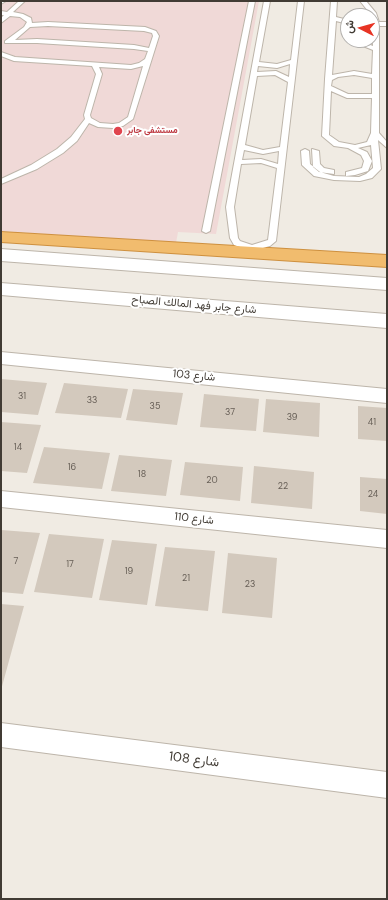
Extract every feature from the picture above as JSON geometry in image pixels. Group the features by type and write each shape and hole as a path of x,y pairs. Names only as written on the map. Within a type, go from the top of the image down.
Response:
{"highway":[{"path":"1,237 387,261"}],"street":[{"path":"1,254 387,284"},
{"name":"شارع جابر فهد المالك الصباح","path":"1,290 387,321"},
{"name":"شارع 103","path":"1,358 387,396"},
{"name":"شارع 110","path":"1,499 387,539"},
{"name":"شارع 108","path":"1,735 387,785"}],"lane":[{"path":"1,21 22,1"},
{"path":"206,231 252,1"},
{"path":"267,1 242,147 230,207 234,238 237,243 252,248 260,247 272,240 301,1"},
{"path":"334,1 333,18 340,34"},
{"path":"1,13 25,16 28,19 29,25"},
{"path":"333,18 340,20"},
{"path":"4,44 29,25 48,24 148,29 156,34 132,118 121,125 105,126 92,122 88,119"},
{"path":"4,44 30,41 134,47 152,50"},
{"path":"315,151 314,162 322,170 348,174 355,173 365,169 368,161 367,157 359,150 337,144 326,136 328,79 340,45"},
{"path":"306,151 306,165 317,174 334,178 360,179 373,174 377,169 374,136 376,49 373,48"},
{"path":"1,54 14,59 131,67 141,65 148,60"},
{"path":"256,64 277,66 294,61"},
{"path":"1,182 34,167 60,151 74,139 88,119 87,115 99,74 95,65"},
{"path":"255,74 276,73 292,81"},
{"path":"328,79 348,73 365,74 376,77"},
{"path":"328,87 347,96 359,98 376,96"},
{"path":"346,147 364,146 370,143 374,136"},
{"path":"374,136 387,146"},
{"path":"242,147 263,152 284,148"},
{"path":"239,162 261,162 282,167"}],"shaded area":[{"name":"مستشفى جابر","path":"1,1 259,1 216,234 178,232 176,243 1,231"}],"building":[{"path":"1,379 47,383 38,415 1,412"},
{"path":"64,383 128,389 121,418 55,413"},
{"path":"133,389 183,393 177,425 126,420"},
{"path":"204,394 259,399 256,431 200,427"},
{"path":"266,399 320,403 319,437 263,432"},
{"path":"358,406 387,408 387,441 358,439"},
{"path":"1,422 41,425 27,473 1,471"},
{"path":"44,447 110,453 102,489 33,483"},
{"path":"119,455 172,460 166,496 111,491"},
{"path":"185,462 243,467 240,501 180,495"},
{"path":"254,466 314,472 312,509 251,503"},
{"path":"360,477 387,479 387,514 360,511"},
{"path":"1,530 40,533 23,594 1,592"},
{"path":"49,534 104,539 92,598 34,592"},
{"path":"112,540 157,544 147,605 99,600"},
{"path":"165,547 215,551 208,611 155,606"},
{"path":"228,553 277,558 272,618 222,613"},
{"path":"1,604 24,606 1,690"}],"place":[{"name":"مستشفى جابر","path":"118,131"}]}
